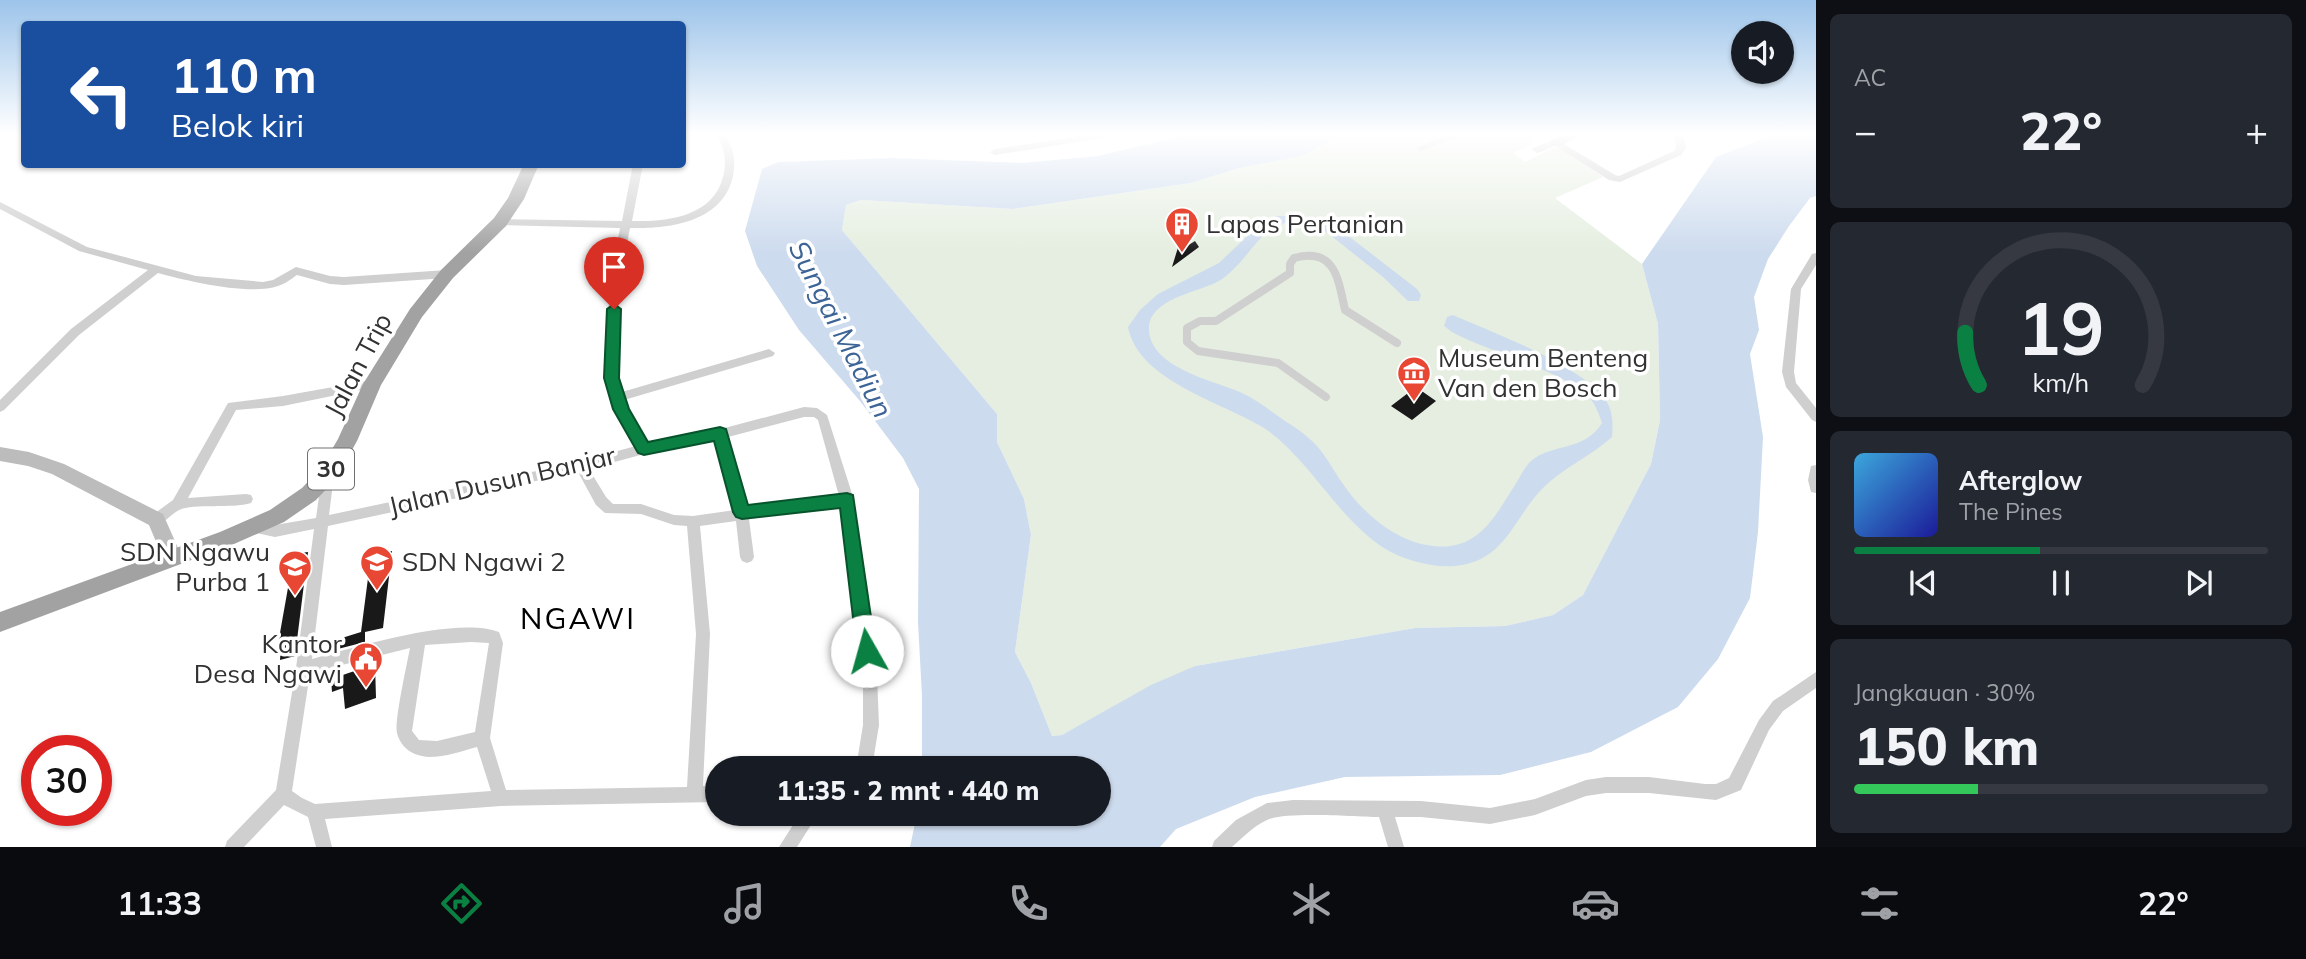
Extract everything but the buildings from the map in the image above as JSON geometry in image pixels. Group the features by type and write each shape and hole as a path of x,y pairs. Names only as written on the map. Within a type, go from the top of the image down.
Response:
{"highway":[{"name":"Jalan Trip","path":"0,622 252,527 309,494 328,474 347,441 372,384 416,313 447,274 500,222 516,199 527,175"}],"main road":[{"path":"0,453 58,469 156,520 172,556"}],"street":[{"path":"636,175 618,264 611,378 617,398 644,449"},
{"path":"500,222 664,224 712,205 720,196 727,175"},
{"path":"1606,175 1620,179 1630,175"},
{"path":"0,205 83,249 155,271 196,280 263,286 276,283 296,271 344,281 447,274"},
{"path":"1326,397 1278,363 1198,351 1187,342 1187,328 1200,321 1216,321 1290,273 1290,264 1294,258 1312,255 1328,261 1334,268 1339,278 1345,310 1397,343"},
{"path":"1816,256 1796,289 1788,372 1790,384 1816,417"},
{"path":"0,407 75,332 155,271"},
{"path":"617,398 769,353"},
{"path":"156,520 178,504 232,406 283,401 372,384"},
{"name":"Jalan Dusun Banjar","path":"252,527 275,531 581,466 804,412 817,413 822,418 847,500 870,676 871,725 866,756"},
{"path":"720,434 742,512 747,557"},
{"path":"581,466 601,501 610,509 641,509 674,520 693,521 742,512 847,500"},
{"path":"1816,470 1816,488"},
{"path":"233,847 283,794 324,521 328,474"},
{"path":"178,504 246,499"},
{"path":"693,521 702,634 695,792"},
{"path":"303,668 369,650 418,641 488,636 496,640 482,738 501,799"},
{"path":"418,641 404,731 406,739 414,747 436,749 482,738"},
{"path":"1220,847 1242,826 1267,811 1293,808 1450,810 1490,816 1535,807 1586,788 1606,785 1648,785 1706,792 1728,788 1739,778 1764,726 1778,706 1816,679"},
{"path":"283,794 296,804 315,812 501,799 705,793"},
{"path":"1385,809 1396,847"},
{"path":"315,812 324,847"},
{"path":"787,847 802,826"}],"shaded area":[{"path":"1218,175 1599,175 1603,177 1555,198 1642,264 1658,324 1660,420 1651,464 1583,595 1553,615 1505,626 1415,628 1195,666 1062,735 1052,736 1031,683 1015,652 1031,535 1024,499 997,442 997,414 842,230 846,205 861,200 1013,209 1191,183"}],"water":[{"name":"Sungai Madiun","path":"760,175 1218,175 1191,183 1013,209 861,200 846,205 842,230 997,414 997,442 1024,499 1031,535 1015,652 1031,683 1052,736 1062,735 1151,685 1195,666 1415,628 1505,626 1553,615 1583,595 1651,464 1660,420 1658,324 1642,264 1704,175 1816,175 1816,196 1810,198 1768,259 1754,297 1759,330 1750,354 1763,437 1758,532 1750,598 1718,659 1678,707 1591,752 1500,775 1345,777 1255,797 1176,829 1160,847 910,847 914,826 1111,826 1111,756 922,756 918,622 919,489 903,458 860,401 799,330 757,266 745,231"},
{"path":"1277,216 1299,216 1333,224 1417,289 1421,295 1419,301 1408,301 1383,277 1325,231 1303,223 1291,222 1271,229 1235,268 1217,282 1174,299 1156,311 1150,320 1149,331 1153,344 1161,355 1173,364 1247,395 1304,434 1321,451 1359,504 1391,531 1415,542 1445,547 1472,538 1493,519 1530,462 1548,452 1586,439 1602,423 1590,398 1579,389 1546,371 1452,332 1444,326 1447,317 1453,315 1515,342 1563,365 1583,379 1599,392 1609,406 1612,437 1543,488 1507,536 1486,556 1455,566 1437,566 1409,559 1384,548 1352,521 1295,455 1264,428 1164,376 1135,346 1128,327 1140,310 1158,294 1219,263 1260,224"}],"place":[{"name":"Lapas Pertanian","path":"1182,254"},
{"name":"Museum Benteng Van den Bosch","path":"1414,403"},
{"name":"SDN Ngawi 2","path":"377,592"},
{"name":"SDN Ngawu Purba 1","path":"295,597"},
{"name":"Kantor Desa Ngawi","path":"366,689"}],"district":[{"name":"NGAWI","path":"578,619"}],"route":[{"path":"614,309 611,378 621,409 644,449 720,434 742,512 847,500 867,651"}]}
